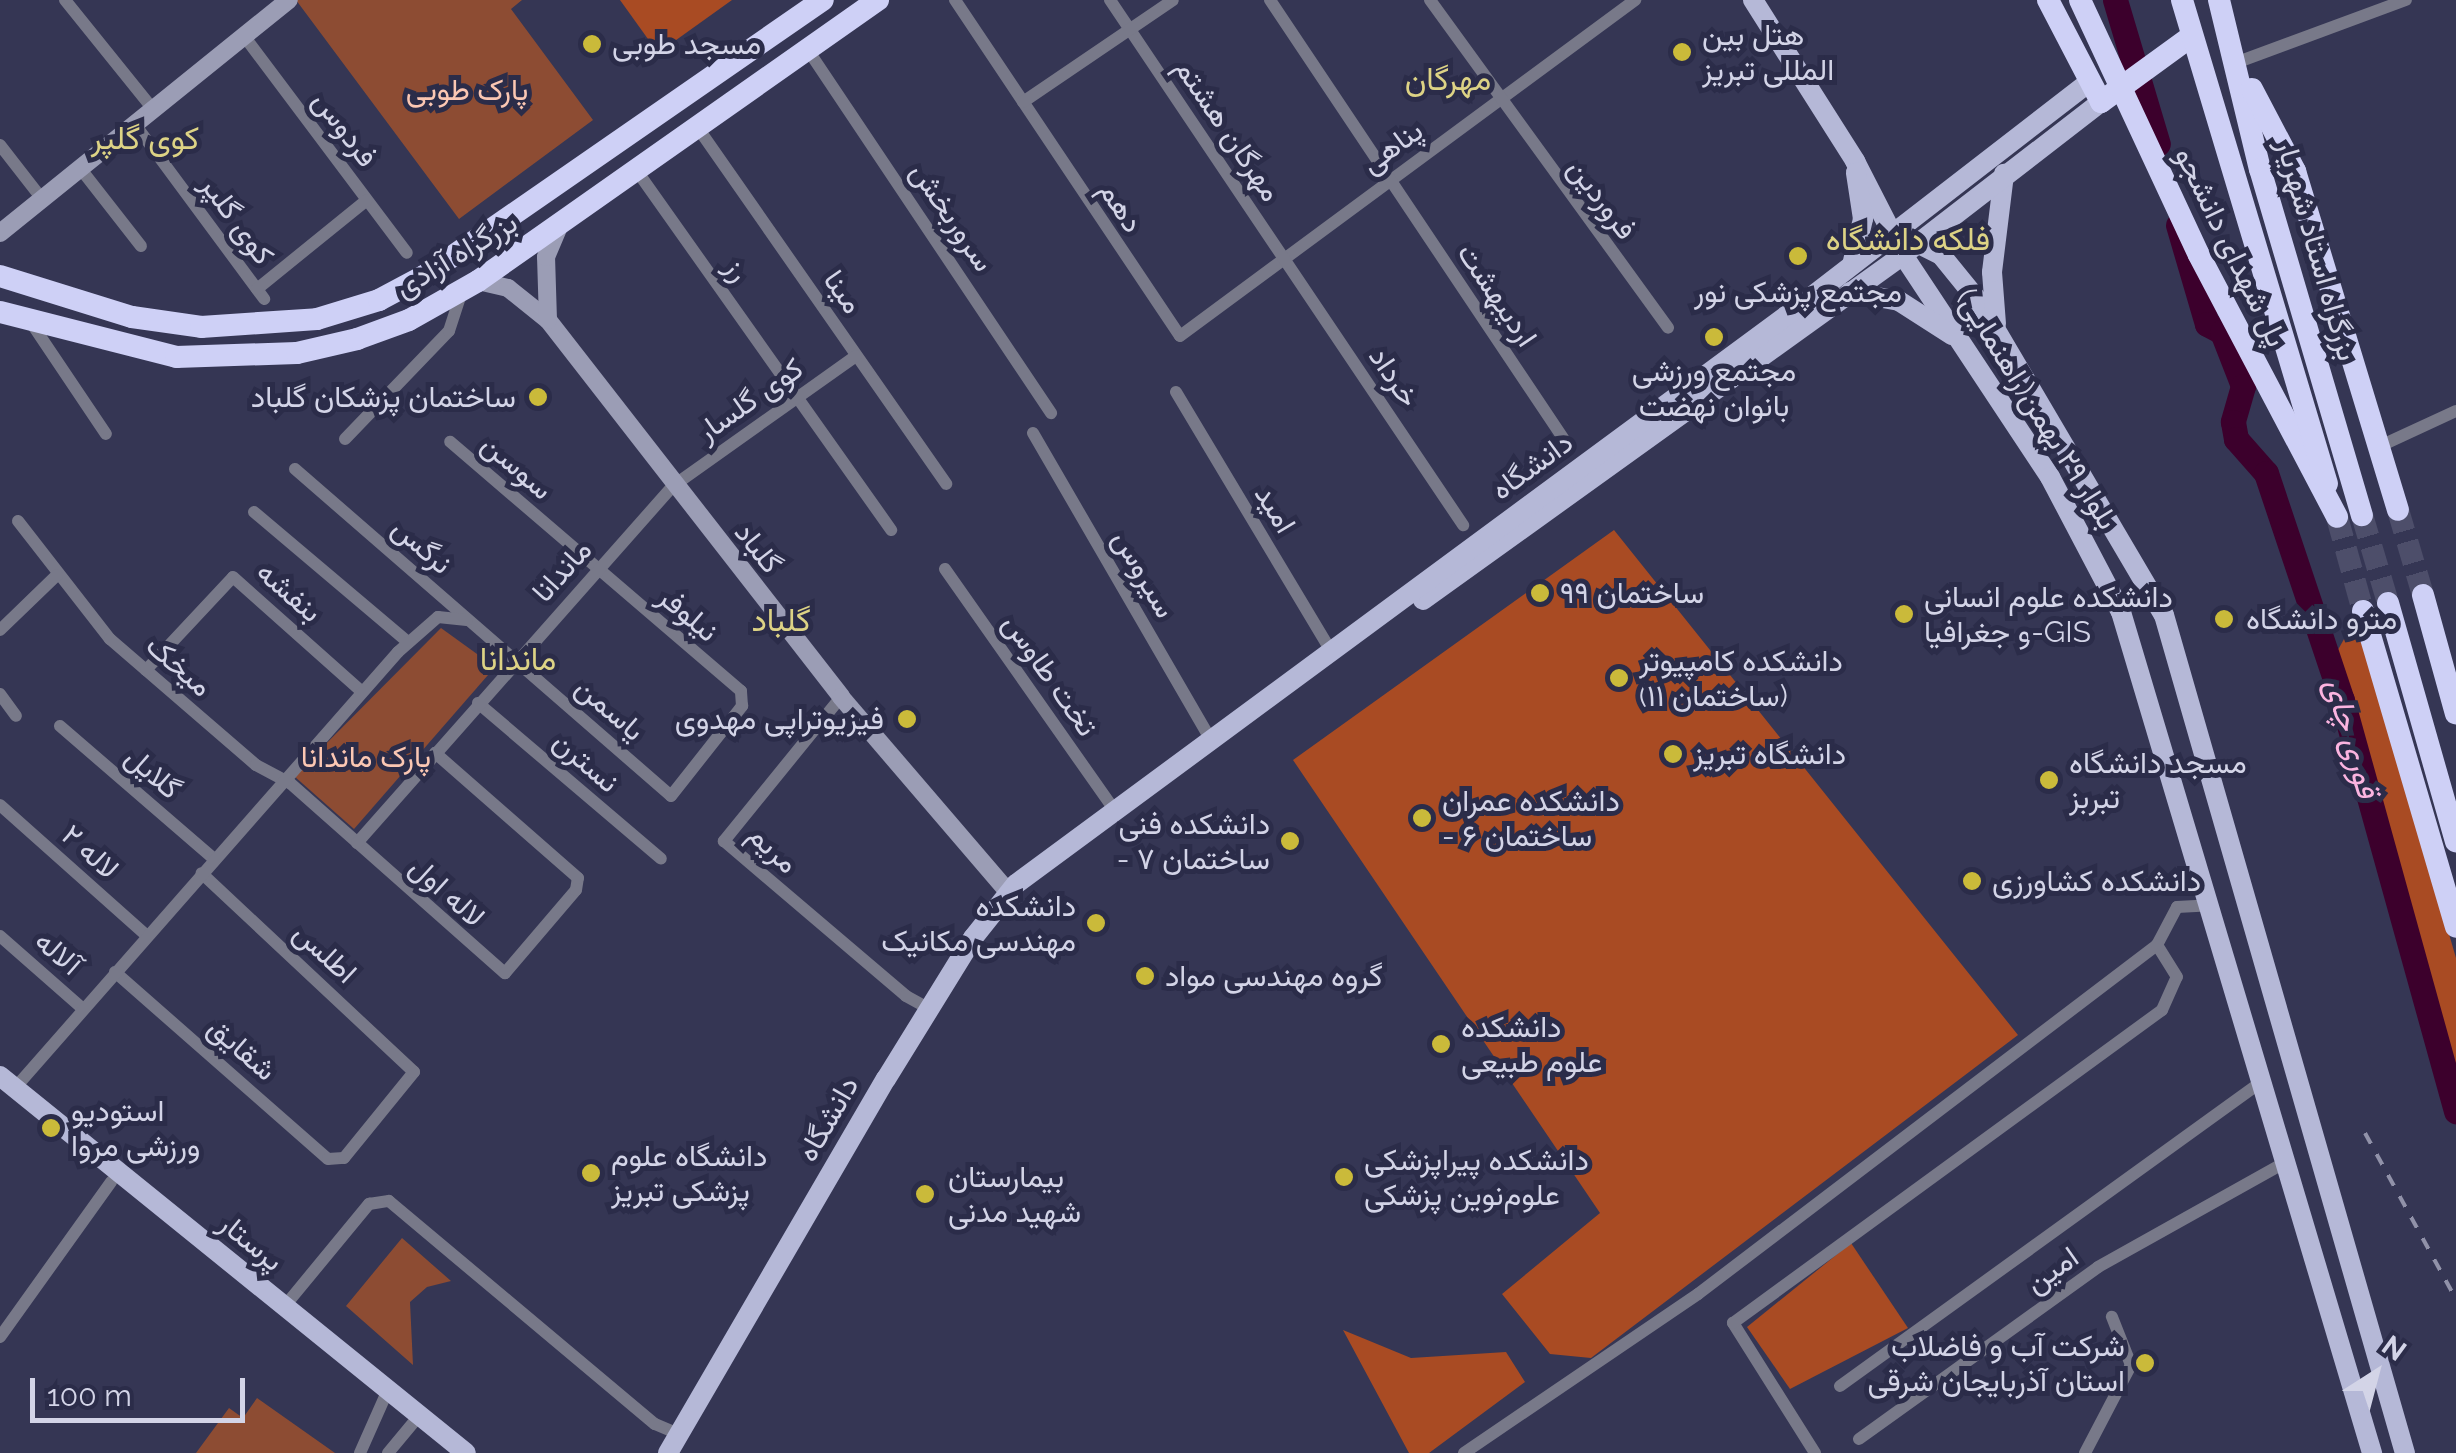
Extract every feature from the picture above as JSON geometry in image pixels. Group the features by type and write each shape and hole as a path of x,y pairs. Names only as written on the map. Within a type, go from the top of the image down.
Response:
{"highway":[{"name":"بزرگراه آزادی","path":"0,312 176,357 237,359 357,339 470,286 878,0"},
{"path":"2048,0 2095,92 2192,36 2182,0"},
{"name":"پل شهدای دانشجو","path":"2080,0 2283,420 2337,516 2192,36"},
{"name":"بزرگراه استاد شهریار","path":"2219,0 2238,62 2260,169 2362,515"},
{"name":"بزرگراه آزادی","path":"0,276 132,316 201,327 264,326 317,319 378,300 496,228 813,4"},
{"path":"2238,62 2295,171 2398,510"},
{"path":"521,210 524,228 549,232"},
{"path":"496,228 515,256"},
{"path":"2422,594 2456,714"},
{"path":"2388,603 2456,841"},
{"path":"2363,611 2456,927"}],"main road":[{"path":"0,234 288,0"},
{"path":"1753,0 1896,232"},
{"name":"دانشگاه","path":"668,1453 929,1009 973,938 1011,895 1903,255 2004,174 2095,92"},
{"name":"دانشگاه","path":"1011,895 1016,884 1896,232 2095,92"},
{"path":"1848,268 1862,237 1854,161"},
{"path":"1997,331 1992,272 2004,174"},
{"path":"548,320 549,232"},
{"name":"بلوار ٢٩ بهمن(راهنمایی)","path":"1896,232 1922,240 1980,302 2164,615 2406,1453"},
{"name":"بلوار ٢٩ بهمن(راهنمایی)","path":"1896,232 1903,255 2050,476 2121,612 2264,1080 2372,1453"},
{"name":"گلباد","path":"470,286 508,288 548,320 673,486 841,697 1011,895"},
{"path":"1850,292 1916,309 1962,344"},
{"path":"1950,322 1960,304 1980,302"},
{"name":"پرستار","path":"5,1085 112,1182 415,1420 466,1453"},
{"name":"پرستار","path":"5,1085 284,1307 385,1397"},
{"path":"2327,1297 2358,1287"},
{"name":"پرستار","path":"415,1420 451,1453"},
{"name":"دانشگاه","path":"658,1453 678,1434"}],"street":[{"path":"66,0 152,108"},
{"name":"دهم","path":"955,0 1180,336"},
{"name":"مهرگان هشتم","path":"1110,0 1284,258"},
{"path":"1022,102 1173,0"},
{"name":"اردیبهشت","path":"1270,0 1563,438"},
{"name":"فروردین","path":"1430,0 1498,101 1668,328"},
{"name":"پناهی","path":"1180,336 1635,0"},
{"path":"2238,62 2406,0"},
{"name":"فردوس","path":"244,36 406,253"},
{"name":"سروربخش","path":"808,50 1051,414"},
{"name":"کوی گلپر","path":"134,123 260,294 367,200"},
{"name":"مینا","path":"698,128 946,484"},
{"path":"0,145 42,199"},
{"path":"80,168 141,246"},
{"name":"رز","path":"637,171 891,530"},
{"name":"خرداد","path":"1284,258 1463,524"},
{"path":"345,439 449,331 470,286"},
{"path":"30,322 106,434"},
{"name":"کوی گلسار","path":"673,486 856,356"},
{"name":"امید","path":"1176,392 1331,652"},
{"path":"2378,446 2456,411"},
{"name":"سیروس","path":"1033,433 1211,740"},
{"name":"سوسن","path":"450,442 597,570"},
{"name":"نرگس","path":"296,469 515,660"},
{"name":"ماندانا","path":"357,843 673,486"},
{"path":"254,512 408,642"},
{"name":"میخک","path":"18,521 110,639 256,766 283,778"},
{"name":"تخت طاوس","path":"945,568 1115,811"},
{"name":"نیلوفر","path":"597,570 744,698 671,796"},
{"path":"0,630 57,575"},
{"name":"بنفشه","path":"146,670 233,577 362,692"},
{"path":"5,1085 84,1008 283,778 408,642 438,618 469,620"},
{"name":"یاسمن","path":"515,660 671,796"},
{"path":"0,694 16,716"},
{"name":"مریم","path":"841,697 724,842 906,996 929,1009"},
{"name":"نسترن","path":"478,703 660,860"},
{"name":"گلایل","path":"60,726 214,859"},
{"name":"لاله اول","path":"357,843 505,973 580,884 435,753"},
{"path":"283,778 357,843"},
{"name":"لاله ۲","path":"0,805 147,936"},
{"name":"اطلس","path":"201,873 414,1072 337,1162"},
{"path":"1464,1453 1698,1294 2157,945 2177,907 2210,904"},
{"name":"آلاله","path":"0,936 84,1008"},
{"path":"1816,1453 1733,1323 2162,1010 2177,977 2157,945"},
{"name":"شقایق","path":"116,972 337,1162"},
{"path":"1840,1386 2264,1080"},
{"name":"امین","path":"1859,1440 2098,1268 2286,1162"},
{"path":"0,1337 112,1182"},
{"path":"284,1307 369,1204 389,1202 655,1424 678,1434"},
{"path":"2084,1453 2131,1365 2112,1316"},
{"path":"360,1453 385,1397"},
{"path":"388,1453 415,1420"}],"green space":[{"name":"پارک طوبی","path":"296,0 522,0 511,9 593,120 459,219"},
{"name":"پارک ماندانا","path":"441,628 495,667 354,829 294,776"},
{"path":"402,1238 451,1281 427,1287 410,1302 413,1365 346,1306"},
{"path":"257,1398 335,1453 196,1453 229,1408 243,1418"}],"shaded area":[{"path":"620,0 732,0 658,53"},
{"path":"1614,530 2018,1035 1591,1358 1550,1354 1502,1294 1600,1213 1293,760"},
{"path":"2352,625 2368,657 2456,958 2456,1090 2335,655"},
{"path":"1851,1243 1908,1328 1790,1389 1747,1327"},
{"path":"1343,1330 1411,1358 1506,1352 1525,1382 1429,1453 1409,1453"}],"waterway":[{"name":"قوری چای","path":"2115,0 2158,144"},
{"name":"قوری چای","path":"2178,225 2207,324 2222,332 2243,386 2233,422 2236,439 2266,473 2342,700 2456,1112"}],"tunnel":[{"path":"2398,510 2423,595"},
{"path":"2362,515 2388,603"},
{"path":"2337,517 2363,611"}],"railway":[{"path":"2365,1133 2456,1299"}],"place":[{"name":"مسجد طوبی","path":"592,44"},
{"name":"هتل بین المللی تبریز","path":"1682,52"},
{"name":"مجتمع پزشکی نور","path":"1798,256"},
{"name":"مجتمع ورزشی بانوان نهضت","path":"1714,337"},
{"name":"ساختمان پزشکان گلباد","path":"538,397"},
{"name":"ساختمان ۹۹","path":"1540,593"},
{"name":"دانشکده علوم انسانی و جغرافیا-GIS","path":"1904,614"},
{"name":"مترو دانشگاه","path":"2224,619"},
{"name":"دانشکده کامپیوتر (ساختمان ۱۱)","path":"1619,678"},
{"name":"فیزیوتراپی مهدوی","path":"907,719"},
{"name":"دانشگاه تبریز","path":"1673,754"},
{"name":"مسجد دانشگاه تبربز","path":"2049,780"},
{"name":"دانشکده عمران - ساختمان ۶","path":"1422,818"},
{"name":"دانشکده فنی - ساختمان ۷","path":"1290,841"},
{"name":"دانشکده کشاورزی","path":"1972,881"},
{"name":"دانشکده مهندسی مکانیک","path":"1096,923"},
{"name":"گروه مهندسی مواد","path":"1145,976"},
{"name":"دانشکده علوم طبیعی","path":"1441,1044"},
{"name":"استودیو ورزشی مروا","path":"51,1128"},
{"name":"دانشگاه علوم پزشکی تبریز","path":"591,1173"},
{"name":"دانشکده پیراپزشکی علوم‌نوین پزشکی","path":"1344,1177"},
{"name":"بیمارستان شهید مدنی","path":"925,1194"},
{"name":"شرکت آب و فاضلاب استان آذربایجان شرقی","path":"2145,1363"}],"district":[{"name":"مهرگان","path":"1448,79"},
{"name":"کوی گلپر","path":"145,138"},
{"name":"فلکه دانشگاه","path":"1908,239"},
{"name":"گلباد","path":"781,620"},
{"name":"ماندانا","path":"518,659"}]}
